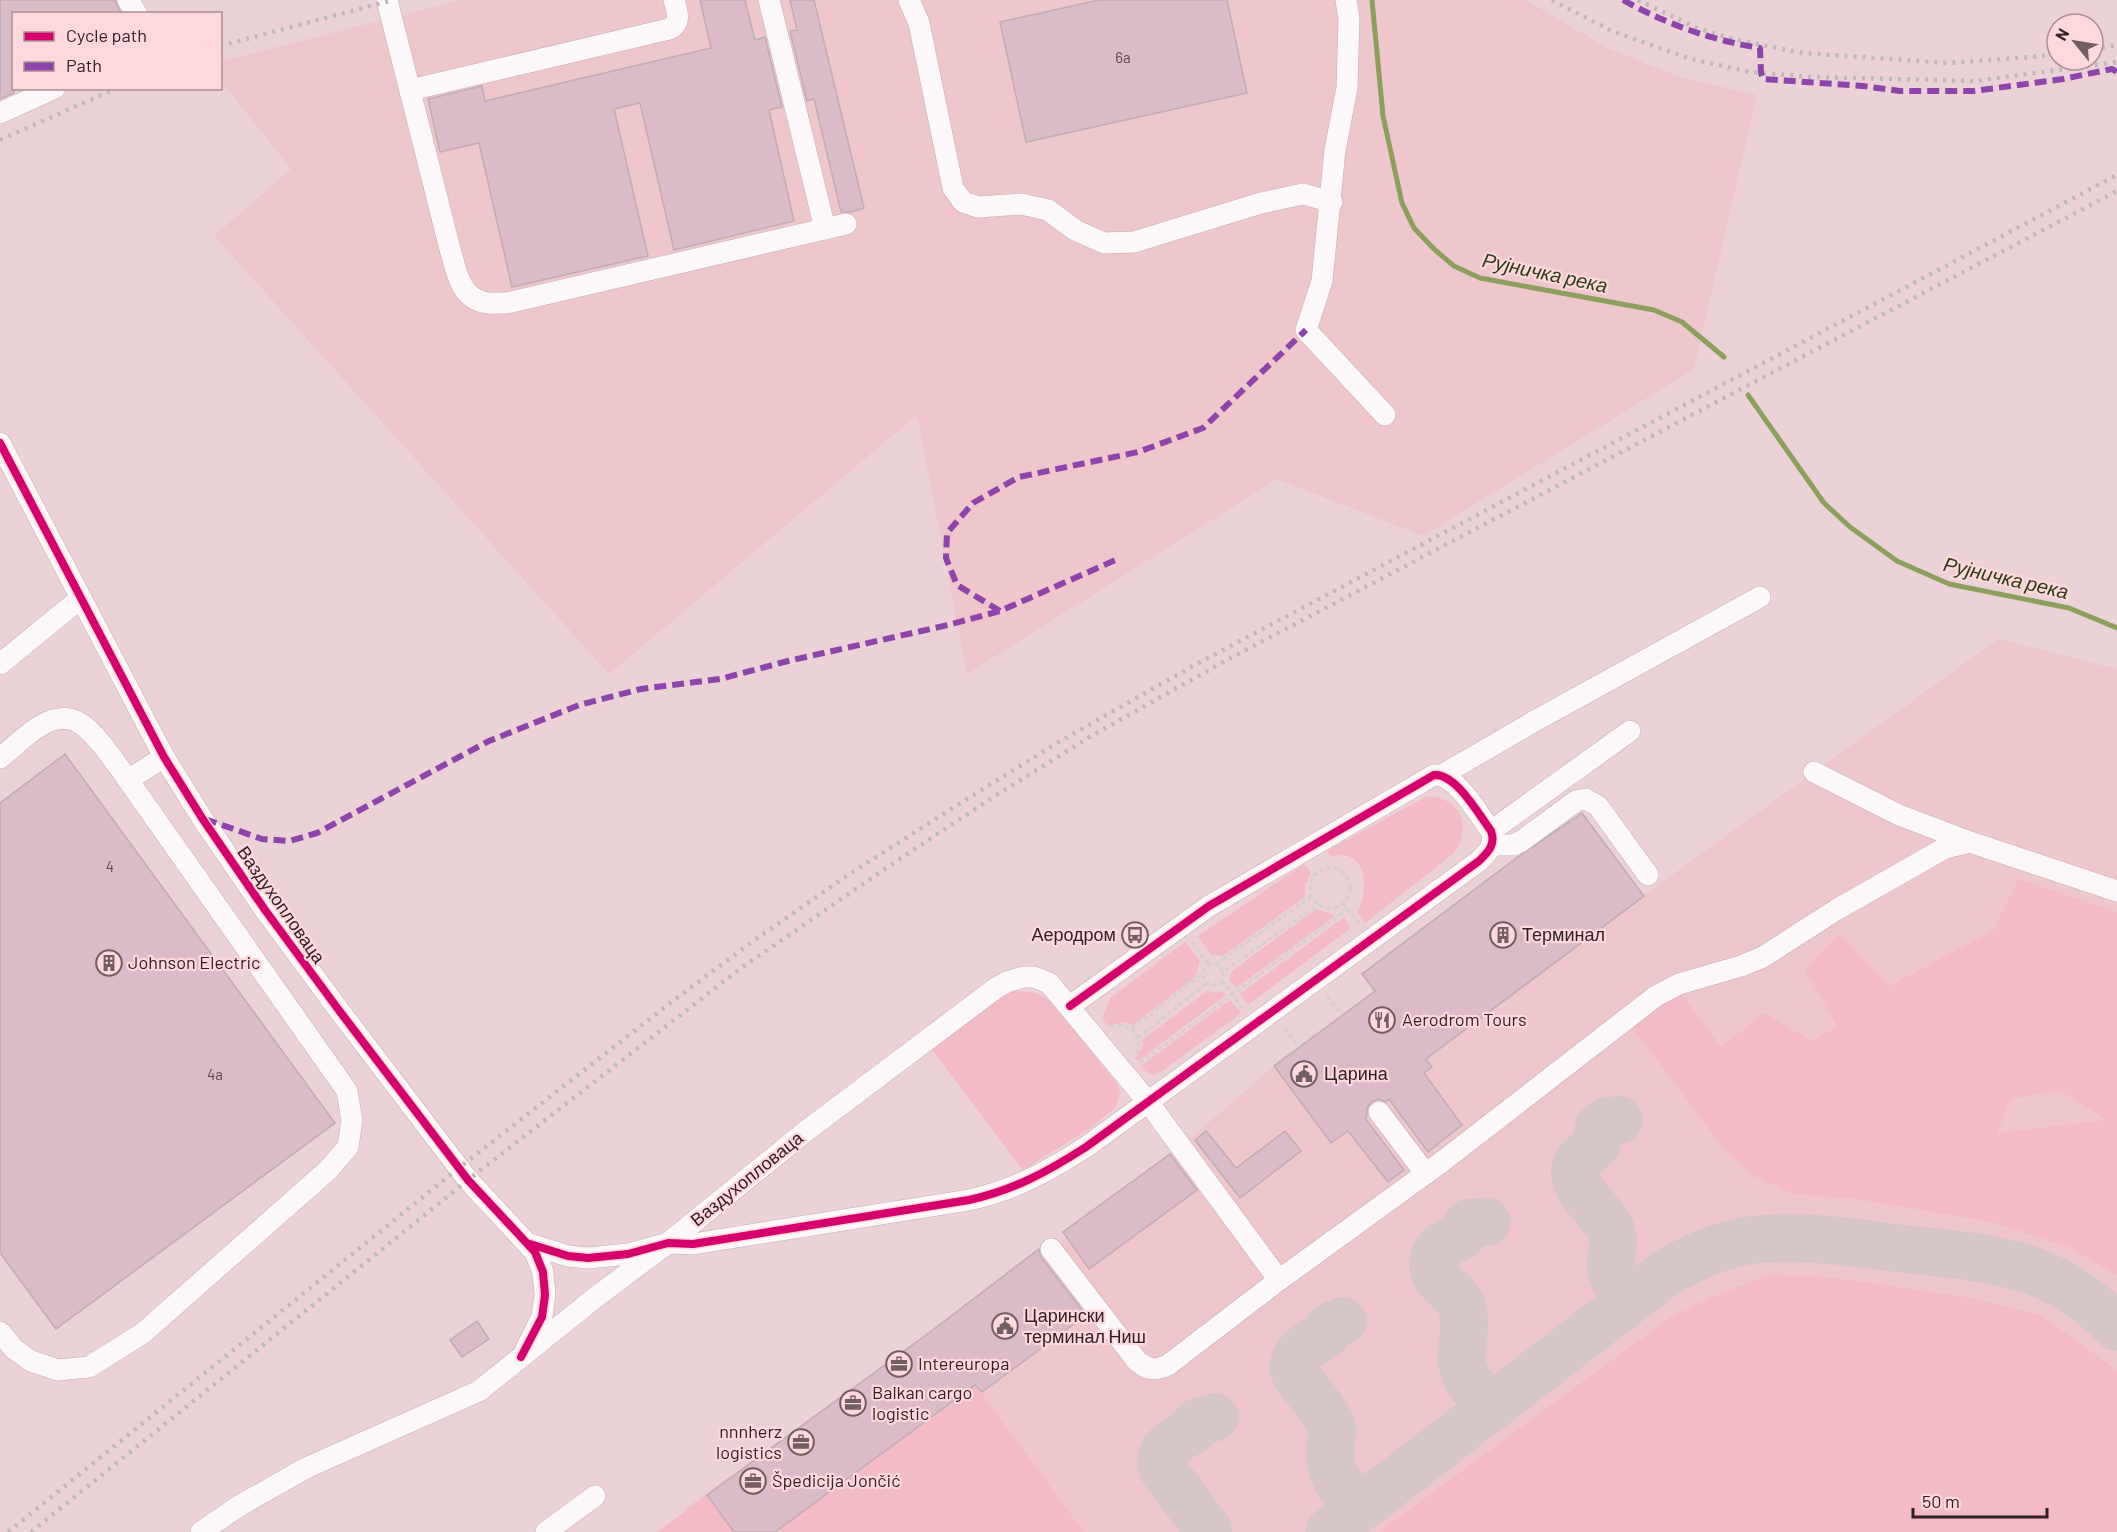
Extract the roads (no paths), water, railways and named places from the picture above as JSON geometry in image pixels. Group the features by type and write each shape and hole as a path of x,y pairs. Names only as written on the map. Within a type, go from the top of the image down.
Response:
{"street":[{"path":"410,90 669,29 676,25 678,18 674,0"},
{"path":"769,0 825,230"},
{"path":"909,0 919,23 953,189 963,202 978,207 1021,204 1048,210 1075,230 1104,243 1134,242 1261,203 1303,194 1332,202"},
{"path":"1346,0 1349,20 1347,88 1335,150 1332,202 1322,281 1306,330 1385,415"},
{"path":"389,9 460,282 470,296 483,302 507,303 846,224"},
{"path":"0,113 51,90"},
{"name":"Ваздухопловаца","path":"0,442 164,757 234,866 338,1009 468,1180 530,1244 543,1272 545,1295 542,1317 522,1357"},
{"path":"1442,775 1533,722 1760,597"},
{"path":"0,664 81,598"},
{"path":"0,758 39,726 50,720 79,721 102,745 128,780 347,1091 352,1120 348,1147 328,1170 143,1333 89,1367 58,1370 30,1361 14,1349 0,1332"},
{"path":"530,1244 559,1253 588,1258 628,1254 668,1244 693,1244 992,1195 1048,1172 1479,861 1491,838 1630,730"},
{"path":"128,780 164,757"},
{"path":"1814,772 1899,814 1970,842 2117,891"},
{"path":"1070,1006 1209,906 1434,775 1442,775 1452,780 1491,838 1513,844 1520,842 1576,801 1586,799 1598,806 1648,875"},
{"path":"1051,1249 1137,1361 1151,1370 1168,1365 1279,1280 1426,1174 1656,996 1679,984 1742,966 1763,957 1836,910 1945,848 1970,842"},
{"name":"Ваздухопловаца","path":"522,1357 668,1244 806,1131 985,996 1007,982 1023,977 1049,983 1070,1006 1148,1102 1279,1280"},
{"path":"1379,1112 1426,1174"},
{"path":"201,1532 239,1506 306,1468 479,1391 522,1357"},
{"path":"546,1532 595,1496"}],"waterway":[{"name":"Рујничка река","path":"1372,0 1383,116 1402,203 1414,228 1434,249 1454,266 1480,278 1654,310 1682,322 1724,357"},
{"name":"Рујничка река","path":"1748,395 1824,503 1850,527 1897,561 1949,584 2069,608 2117,628"}],"railway":[{"path":"222,45 393,0"},
{"path":"1552,0 1614,32 1691,59 1750,72 1812,77 1975,81 2117,62"},
{"path":"1638,0 1697,28 1733,39 1802,53 1948,63 2045,56"},
{"path":"2105,47 2117,45"},
{"path":"0,140 112,90"},
{"path":"8,1532 460,1167 674,1000 848,875 1057,743 1191,667 2117,175"},
{"path":"31,1532 468,1180 741,968 995,796 1093,735 1225,661 2117,191"}],"place":[{"name":"Аеродром","path":"1135,935"},
{"name":"Терминал","path":"1503,935"},
{"name":"Johnson Electric","path":"109,963"},
{"name":"Aerodrom Tours","path":"1382,1020"},
{"name":"Царина","path":"1304,1074"},
{"name":"Царински терминал Ниш","path":"1005,1326"},
{"name":"Intereuropa","path":"899,1364"},
{"name":"Balkan cargo logistic","path":"853,1403"},
{"name":"nnnherz logistics","path":"801,1442"},
{"name":"Špedicija Jončić","path":"753,1481"}]}
